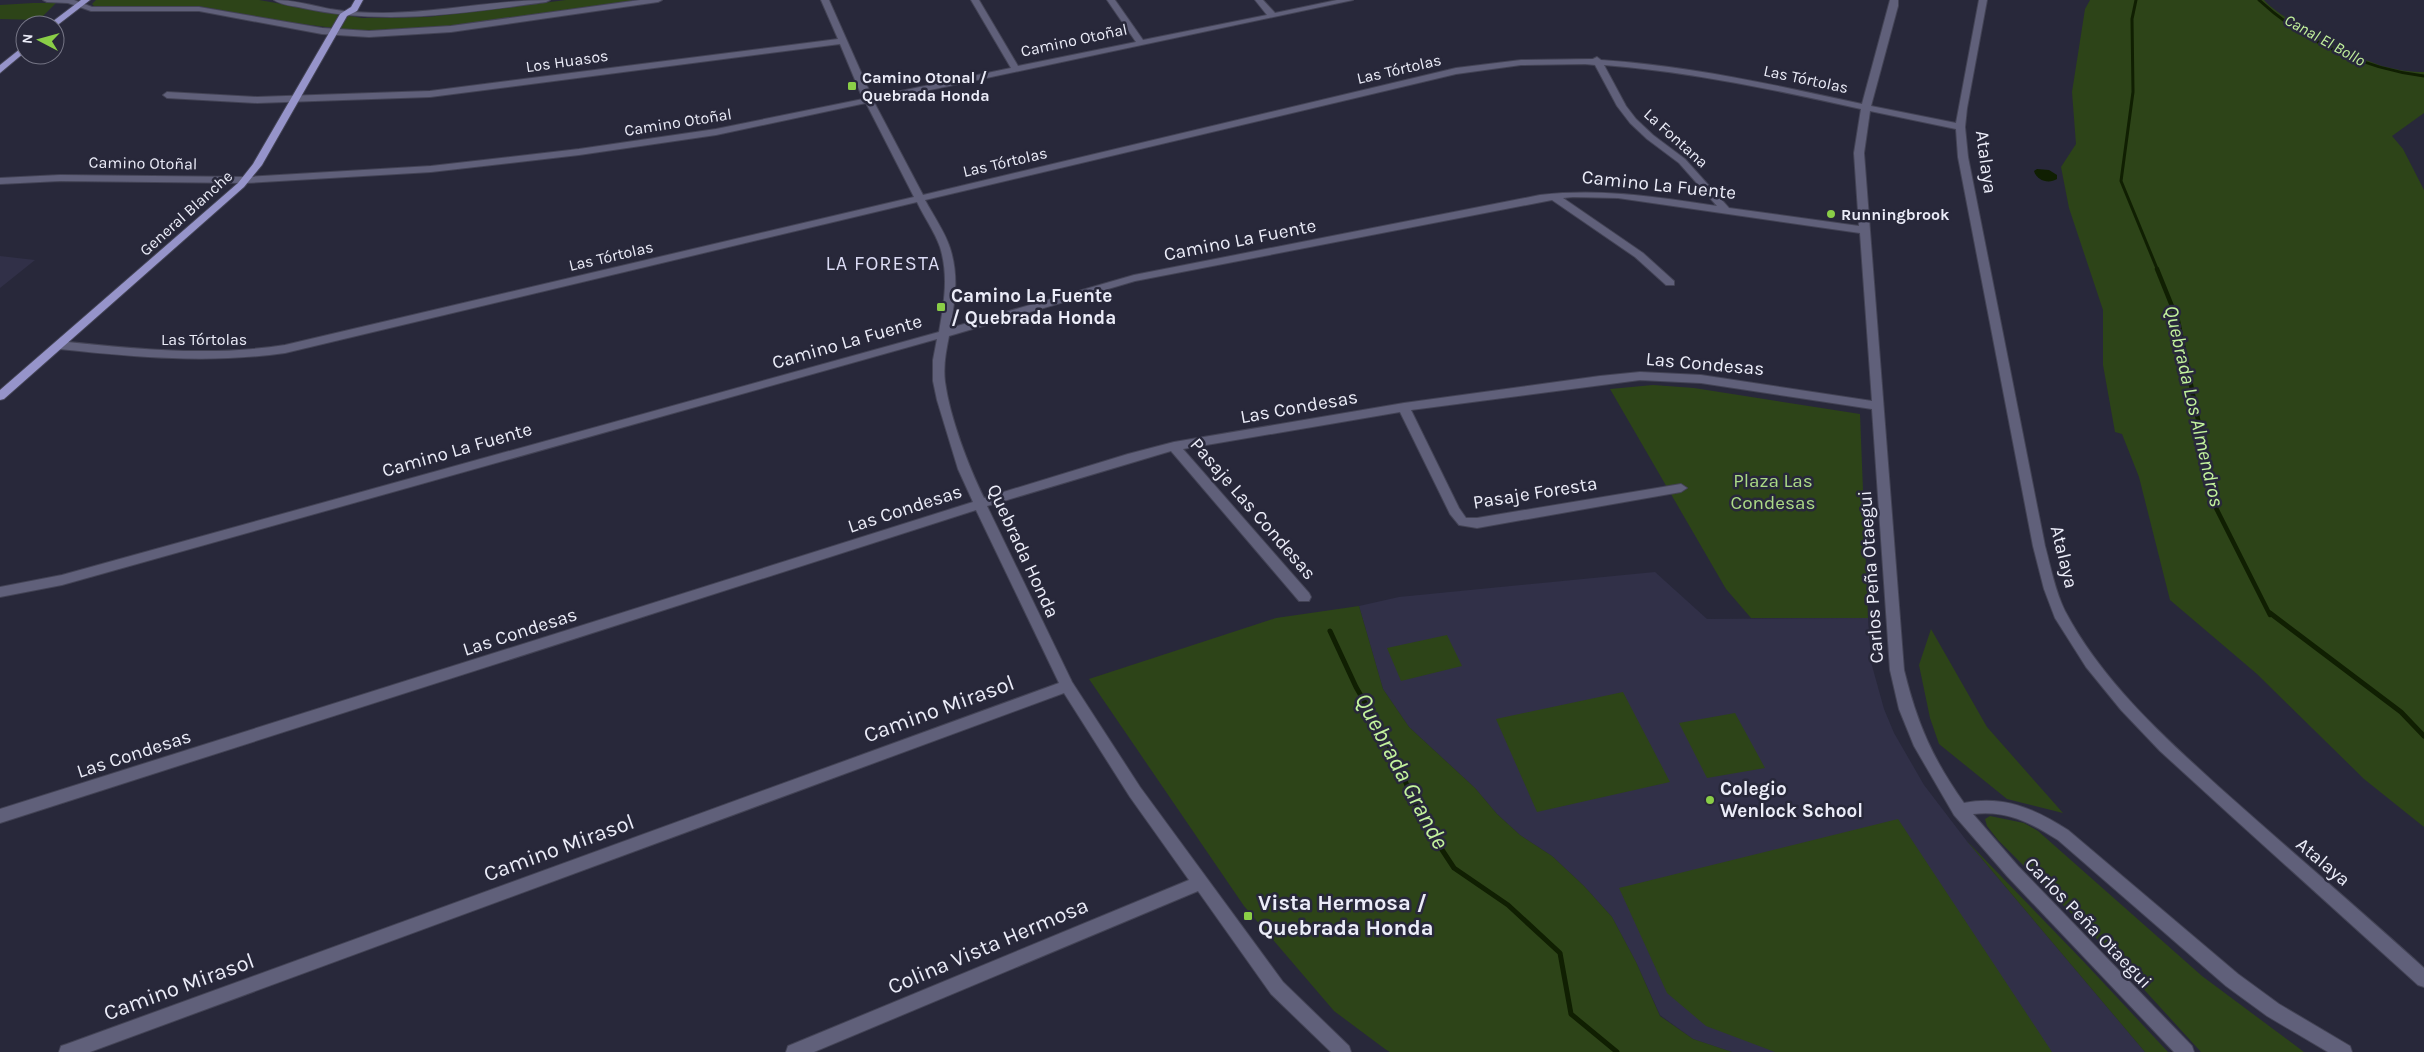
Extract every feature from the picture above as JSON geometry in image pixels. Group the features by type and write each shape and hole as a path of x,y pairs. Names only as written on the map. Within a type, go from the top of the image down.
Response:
{"main road":[{"name":"General Blanche","path":"0,396 246,180 257,165 335,33 344,9 354,9 359,0"},
{"path":"63,15 79,2"},
{"path":"0,70 15,57"}],"street":[{"path":"48,0 79,2 91,9 199,9 335,33 386,34 435,31 658,0"},
{"path":"278,0 344,9 425,14 546,0"},
{"name":"Quebrada Honda","path":"825,0 869,101 945,247 951,296 946,332 939,360 941,390 964,469 1066,686 1135,792 1199,883 1277,988 1343,1052"},
{"path":"975,0 1015,68"},
{"path":"1111,0 1140,42"},
{"path":"1259,0 1272,15"},
{"name":"Camino Otoñal","path":"0,181 60,178 246,180 376,173 533,158 716,132 869,101 1015,68 1349,0"},
{"name":"Carlos Peña Otaegui","path":"1894,0 1894,6 1866,107 1859,153 1863,230 1897,670 1906,713 1926,758 1959,810 1995,853 2186,1052"},
{"name":"Atalaya","path":"1983,0 1962,108 1960,127 1963,157 2039,546 2050,590 2060,614 2090,663 2109,689 2158,739 2266,840 2360,920 2424,979"},
{"name":"Los Huasos","path":"167,95 295,100 459,91 842,41"},
{"name":"Las Tórtolas","path":"58,344 196,357 235,356 268,352 1456,71 1520,62 1597,60 1664,66 1960,127"},
{"name":"La Fontana","path":"1597,60 1622,106 1634,121 1650,137 1682,161 1724,208"},
{"name":"Camino La Fuente","path":"0,592 62,580 1134,278 1553,196 1603,194 1724,208 1863,230"},
{"path":"1553,196 1639,255 1670,283"},
{"name":"Las Condesas","path":"0,816 980,504 1128,458 1174,446 1404,407 1640,376 1701,379 1877,406"},
{"name":"Pasaje Foresta","path":"1404,407 1454,511 1463,522 1478,523 1681,488"},
{"name":"Pasaje Las Condesas","path":"1174,446 1304,597"},
{"name":"Camino Mirasol","path":"67,1052 1066,686"},
{"path":"1959,810 1975,806 1999,806 2016,809 2037,818 2062,834 2232,980 2274,1010 2344,1052"},
{"name":"Colina Vista Hermosa","path":"794,1052 1199,883"}],"shaded area":[{"path":"2037,169 2049,170 2057,175 2057,179 2054,181 2044,181 2040,179 2034,171"},
{"path":"0,256 35,260 0,288"},
{"name":"Colegio Wenlock School","path":"1655,572 1707,619 1868,618 1871,662 1884,709 1894,733 1924,785 1966,840 2145,1052 1732,1052 1693,1039 1660,1015 1636,962 1612,917 1584,886 1552,856 1520,835 1497,814 1475,788 1409,727 1383,689 1359,606 1399,597"}],"green space":[{"path":"96,0 259,0 362,18 428,17 566,0 637,0 427,30 375,33 294,23 198,6 94,6 92,4"},
{"path":"2090,0 2264,0 2286,18 2358,56 2390,68 2424,72 2424,113 2392,136 2403,149 2424,190 2424,827 2364,779 2257,674 2170,600 2139,477 2122,434 2115,432 2103,365 2103,310 2069,208 2061,167 2076,144 2072,92 2085,9"},
{"path":"56,3 44,15 15,15 15,19 0,19 0,5"},
{"name":"Plaza Las Condesas","path":"1653,385 1694,388 1860,414 1868,618 1751,618 1726,589 1610,389"},
{"path":"1359,606 1383,689 1409,727 1475,788 1497,814 1520,835 1552,856 1584,886 1612,917 1636,962 1660,1016 1693,1039 1732,1052 1390,1052 1334,1011 1244,906 1089,679 1276,618"},
{"path":"1931,629 1987,727 2063,813 2007,799 1939,744 1930,718 1919,665"},
{"path":"1447,635 1462,666 1401,681 1387,648"},
{"path":"1623,692 1670,782 1537,812 1496,719"},
{"path":"1735,713 1765,768 1707,778 1679,723"},
{"path":"1990,816 2024,823 2038,831 2202,976 2304,1052 2201,1052 2107,949 1998,840 1987,826 1985,819"},
{"path":"1898,819 2052,1052 1775,1052 1706,1026 1667,993 1619,888"},
{"path":"1966,840 2084,962 2168,1052 2145,1052"}],"waterway":[{"name":"Quebrada Los Almendros","path":"2136,0 2132,19 2133,92 2121,181 2158,271"},
{"name":"Canal El Bollo","path":"2259,0 2295,28 2336,51 2380,67 2424,76"},
{"name":"Quebrada Los Almendros","path":"2157,269 2178,321 2216,508 2270,615"},
{"name":"Quebrada Los Almendros","path":"2270,613 2401,712 2424,736"},
{"name":"Quebrada Grande","path":"1330,631 1356,687 1388,743 1423,821 1454,868 1508,905 1560,953 1571,1014 1617,1052"}],"place":[{"name":"Camino Otonal / Quebrada Honda","path":"852,86"},
{"name":"Runningbrook","path":"1831,214"},
{"name":"Camino La Fuente / Quebrada Honda","path":"941,307"},
{"name":"Colegio Wenlock School","path":"1710,800"},
{"name":"Vista Hermosa / Quebrada Honda","path":"1248,916"}],"district":[{"name":"LA FORESTA","path":"883,263"}]}
